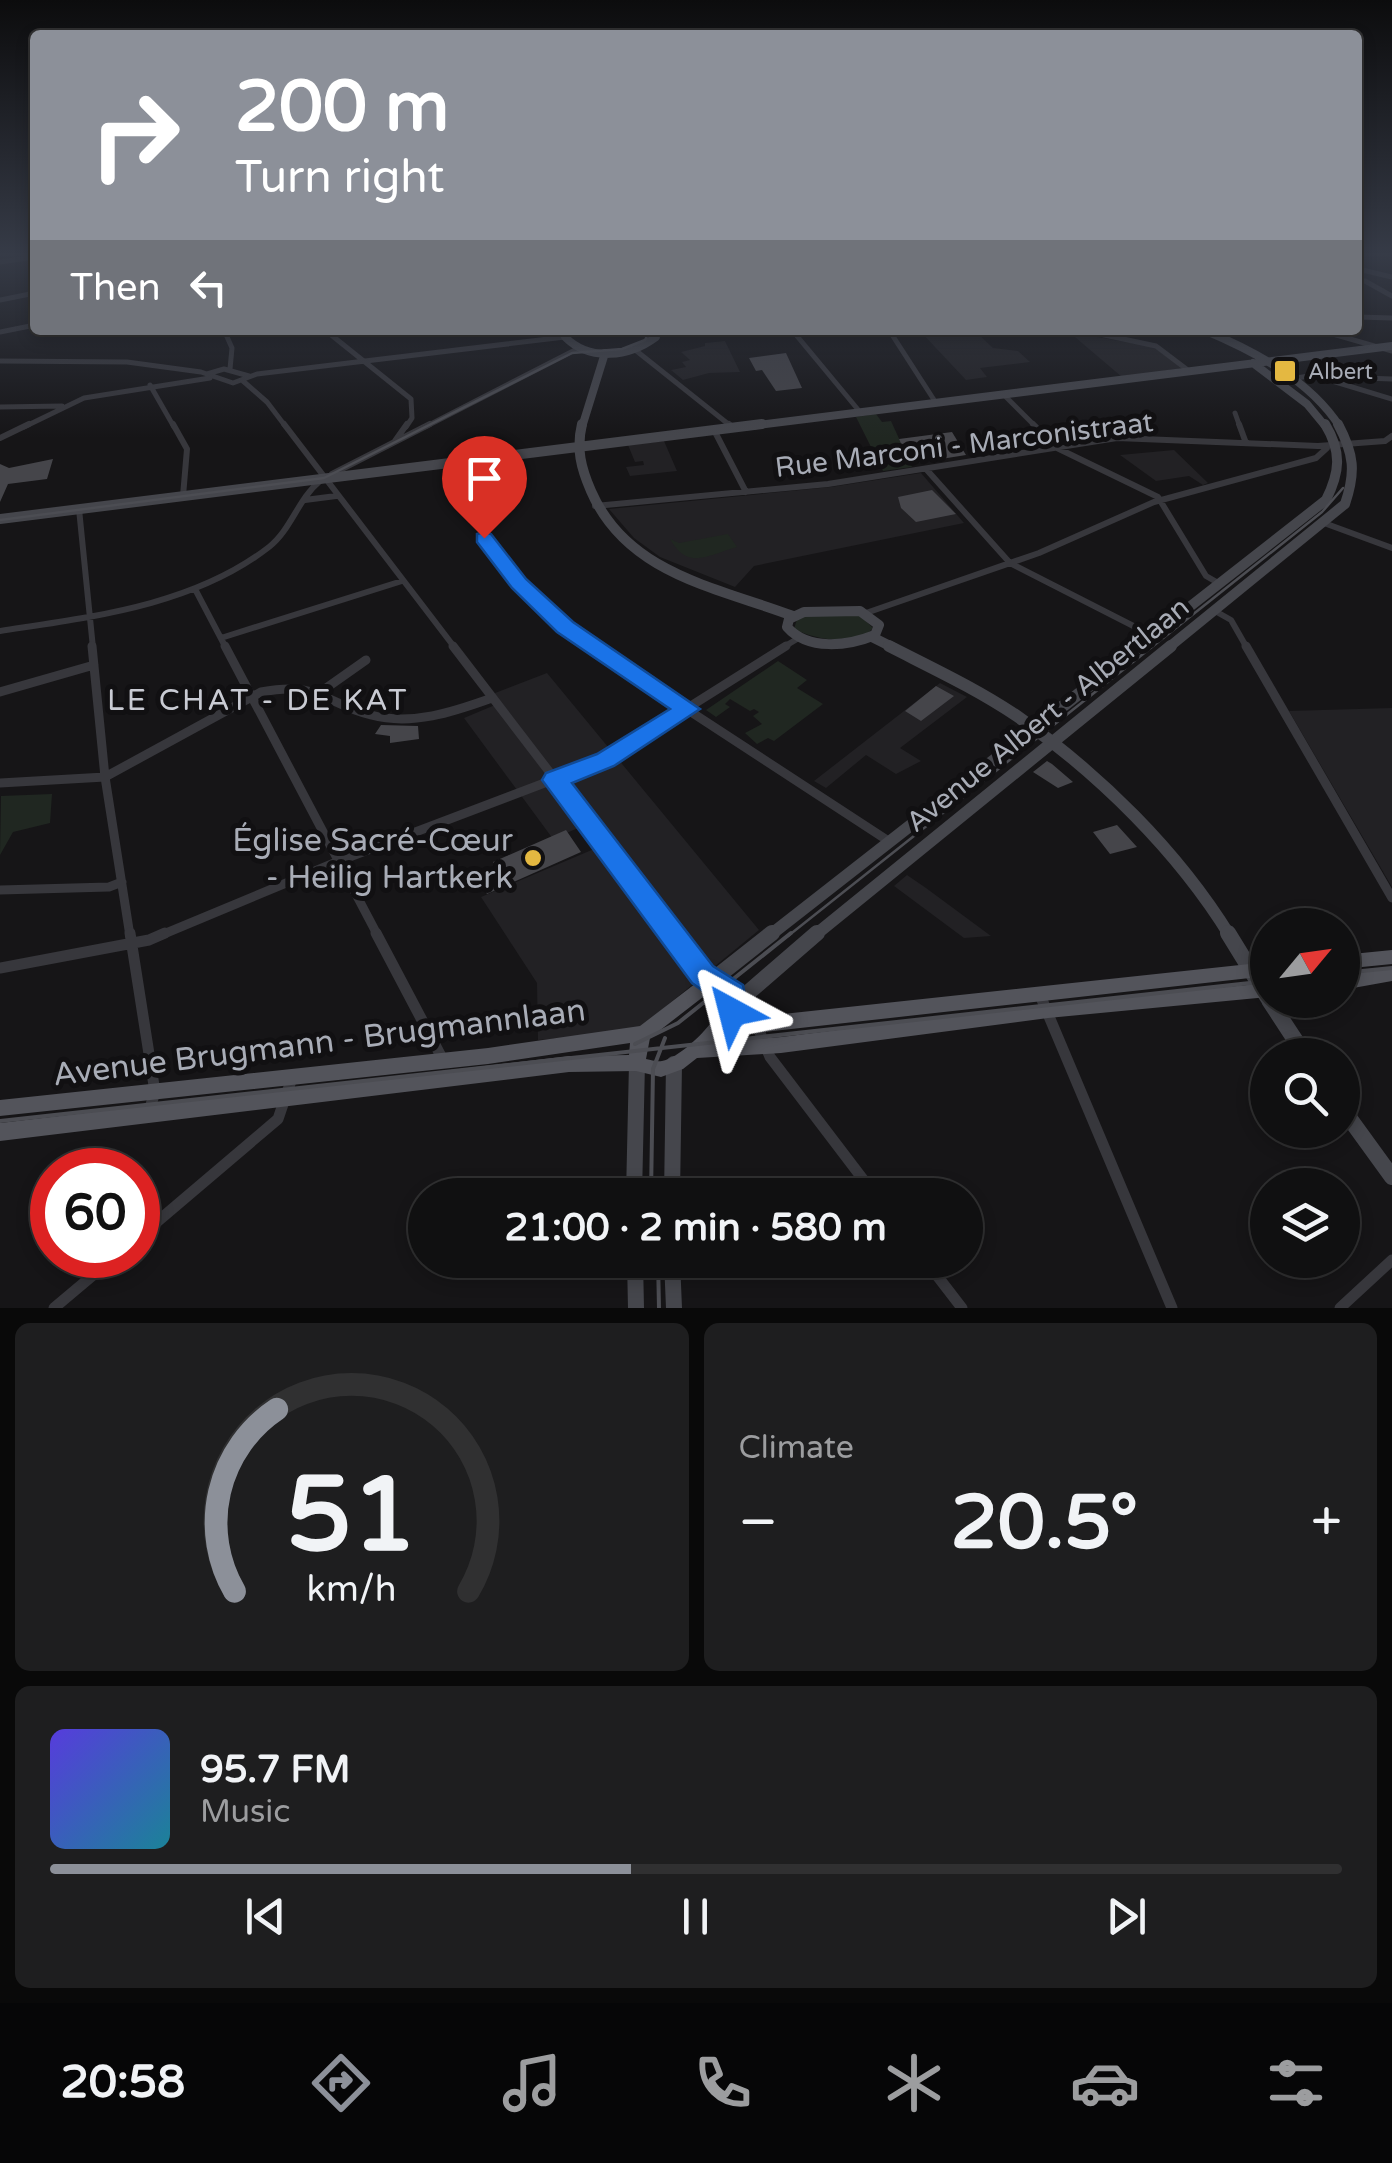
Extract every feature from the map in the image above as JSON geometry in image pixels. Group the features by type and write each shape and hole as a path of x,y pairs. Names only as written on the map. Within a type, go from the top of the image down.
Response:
{"main road":[{"path":"566,335 579,348 605,352 634,349 650,342 654,335"},
{"path":"1206,335 1283,379 1336,416 1355,446"},
{"path":"1208,335 1265,362 1322,418 1333,448"},
{"path":"0,519 1392,348"},
{"path":"605,352 578,447 595,506 610,530 660,567 688,581 794,616 810,612 866,613 878,625 872,637"},
{"name":"Avenue Albert - Albertlaan","path":"734,1005 742,994 1346,504 1358,483 1355,446"},
{"name":"Avenue Albert - Albertlaan","path":"710,982 1326,500 1339,478 1333,448"},
{"path":"794,616 787,627 797,639 833,642 872,637 980,694 1052,743 1118,798 1154,835 1250,958"},
{"path":"1360,960 1392,957"},
{"path":"691,1051 766,1046 1250,971"},
{"path":"1360,980 1392,974"},
{"path":"635,1178 638,1043 644,1033 710,982 728,990 736,1016 755,1025 1044,1003 1250,996"},
{"path":"672,1178 674,1064 728,1017 734,1005"},
{"name":"Avenue Brugmann - Brugmannlaan","path":"0,1108 152,1102 445,1069 644,1033"},
{"name":"Avenue Brugmann - Brugmannlaan","path":"445,1069 638,1063 659,1069 674,1064"},
{"name":"Avenue Brugmann - Brugmannlaan","path":"0,1132 152,1102"},
{"path":"1360,1133 1392,1177"},
{"path":"635,1278 636,1308"},
{"path":"673,1278 674,1308"}],"street":[{"path":"1362,317 1392,318"},
{"path":"0,332 30,326"},
{"path":"226,335 232,348 230,369"},
{"path":"331,335 411,399 412,418 392,444"},
{"path":"233,383 246,378 558,335"},
{"path":"796,335 860,412"},
{"path":"892,335 936,402"},
{"path":"1104,335 1156,346 1189,371"},
{"path":"1337,335 1380,347"},
{"path":"0,631 89,617 195,589 243,565 272,544 289,528 311,487 325,478 579,348"},
{"path":"634,349 734,428"},
{"path":"0,360 112,360 209,376 233,383 268,406"},
{"path":"0,438 62,406 96,395 230,369 246,378 710,982"},
{"path":"1283,379 1392,379"},
{"path":"1326,379 1392,399"},
{"path":"150,385 187,449 183,496"},
{"path":"1004,394 1056,448 1161,500 1206,576 1220,584"},
{"path":"0,408 62,406"},
{"path":"1235,414 1246,443"},
{"path":"412,418 428,425"},
{"path":"714,430 746,492"},
{"name":"Rue Marconi - Marconistraat","path":"595,506 746,492 1162,436 1333,448"},
{"path":"866,613 1010,563 1161,500 1300,464 1333,448 1385,441 1392,436"},
{"path":"460,462 478,524 519,584 578,638 891,843"},
{"path":"926,468 1010,563 1153,636"},
{"path":"306,500 336,496"},
{"path":"79,510 105,777 133,945 152,1102"},
{"path":"1324,522 1392,548"},
{"path":"221,638 402,581"},
{"path":"195,589 445,1069"},
{"path":"1216,610 1231,620 1392,898"},
{"path":"0,968 133,945 606,760 797,639"},
{"path":"322,691 366,660"},
{"path":"0,692 94,665"},
{"path":"0,783 105,777 261,692 297,686 322,691 371,716 400,720 440,714 492,698"},
{"path":"0,890 108,887 122,882"},
{"path":"1044,1003 1172,1308"},
{"path":"755,1025 781,1072 862,1178"},
{"path":"160,1219 278,1119 290,1087"},
{"path":"1340,1308 1392,1260"},
{"path":"54,1308 90,1278"},
{"path":"939,1278 962,1308"}],"shaded area":[{"path":"924,335 979,335 993,348 1018,351 1030,362 980,368 987,377 966,380"},
{"path":"1073,335 1154,347 1183,368 1122,377"},
{"path":"725,341 740,372 709,373 683,380 671,370 686,367 682,362 690,360 681,352"},
{"path":"876,414 882,422 891,421 912,467 883,471 856,417"},
{"path":"664,441 677,471 630,476 626,467 644,465 643,461 635,462 628,445"},
{"path":"1174,450 1208,483 1203,485 1189,476 1156,481 1120,455"},
{"path":"921,473 964,523 754,566 735,587 660,557 634,538 609,509 831,487"},
{"path":"728,534 737,547 699,558 684,555 670,539 679,543"},
{"path":"806,615 860,615 873,628 846,640 812,636 794,629 797,619"},
{"path":"778,661 807,680 797,688 823,704 774,741 768,738 757,744 745,733 762,724 753,716 759,712 754,709 750,711 730,699 725,704 730,707 716,717 706,710"},
{"path":"547,673 759,930 636,1031 538,1040 537,983 481,897 594,849 578,828 553,839 464,718 495,705 490,695"},
{"path":"940,683 967,697 900,748 921,761 896,774 866,755 826,788 814,781"},
{"path":"1392,708 1392,887 1289,711"},
{"path":"52,794 50,823 13,832 0,855 1,796"},
{"path":"907,875 991,936 964,938 894,886"}],"building":[{"path":"786,353 802,388 776,391 749,358"},
{"path":"952,432 966,455 910,464 899,439"},
{"path":"53,459 47,479 8,484 0,502 0,464 9,468"},
{"path":"932,490 956,514 916,522 901,508 898,497"},
{"path":"936,686 954,696 921,721 905,711"},
{"path":"381,725 418,726 419,739 390,743 390,736 375,734"},
{"path":"1047,761 1073,782 1058,788 1033,772"},
{"path":"1117,825 1137,847 1110,854 1093,832"},
{"name":"Église Sacré-Cœur - Heilig Hartkerk","path":"566,830 581,852 487,894 478,877 497,868 493,862"}],"tram line":[{"path":"0,520 324,478 572,353 622,349 645,340 648,335"},
{"path":"788,936 1322,512 1343,488"},
{"path":"635,1044 678,1023 791,933"},
{"path":"1360,971 1392,968"},
{"path":"661,1048 1250,983"},
{"path":"661,1048 665,1038"},
{"path":"0,1121 661,1048"},
{"path":"651,1178 653,1069 661,1048"},
{"path":"658,1278 659,1308"}],"place":[{"name":"Albert","path":"1285,371"},
{"name":"Église Sacré-Cœur - Heilig Hartkerk","path":"533,858"}],"district":[{"name":"LE CHAT - DE KAT","path":"258,700"}],"route":[{"path":"484,538 519,584 551,616 578,638 688,709 606,760 555,780 703,974 732,994 732,1012"}]}
